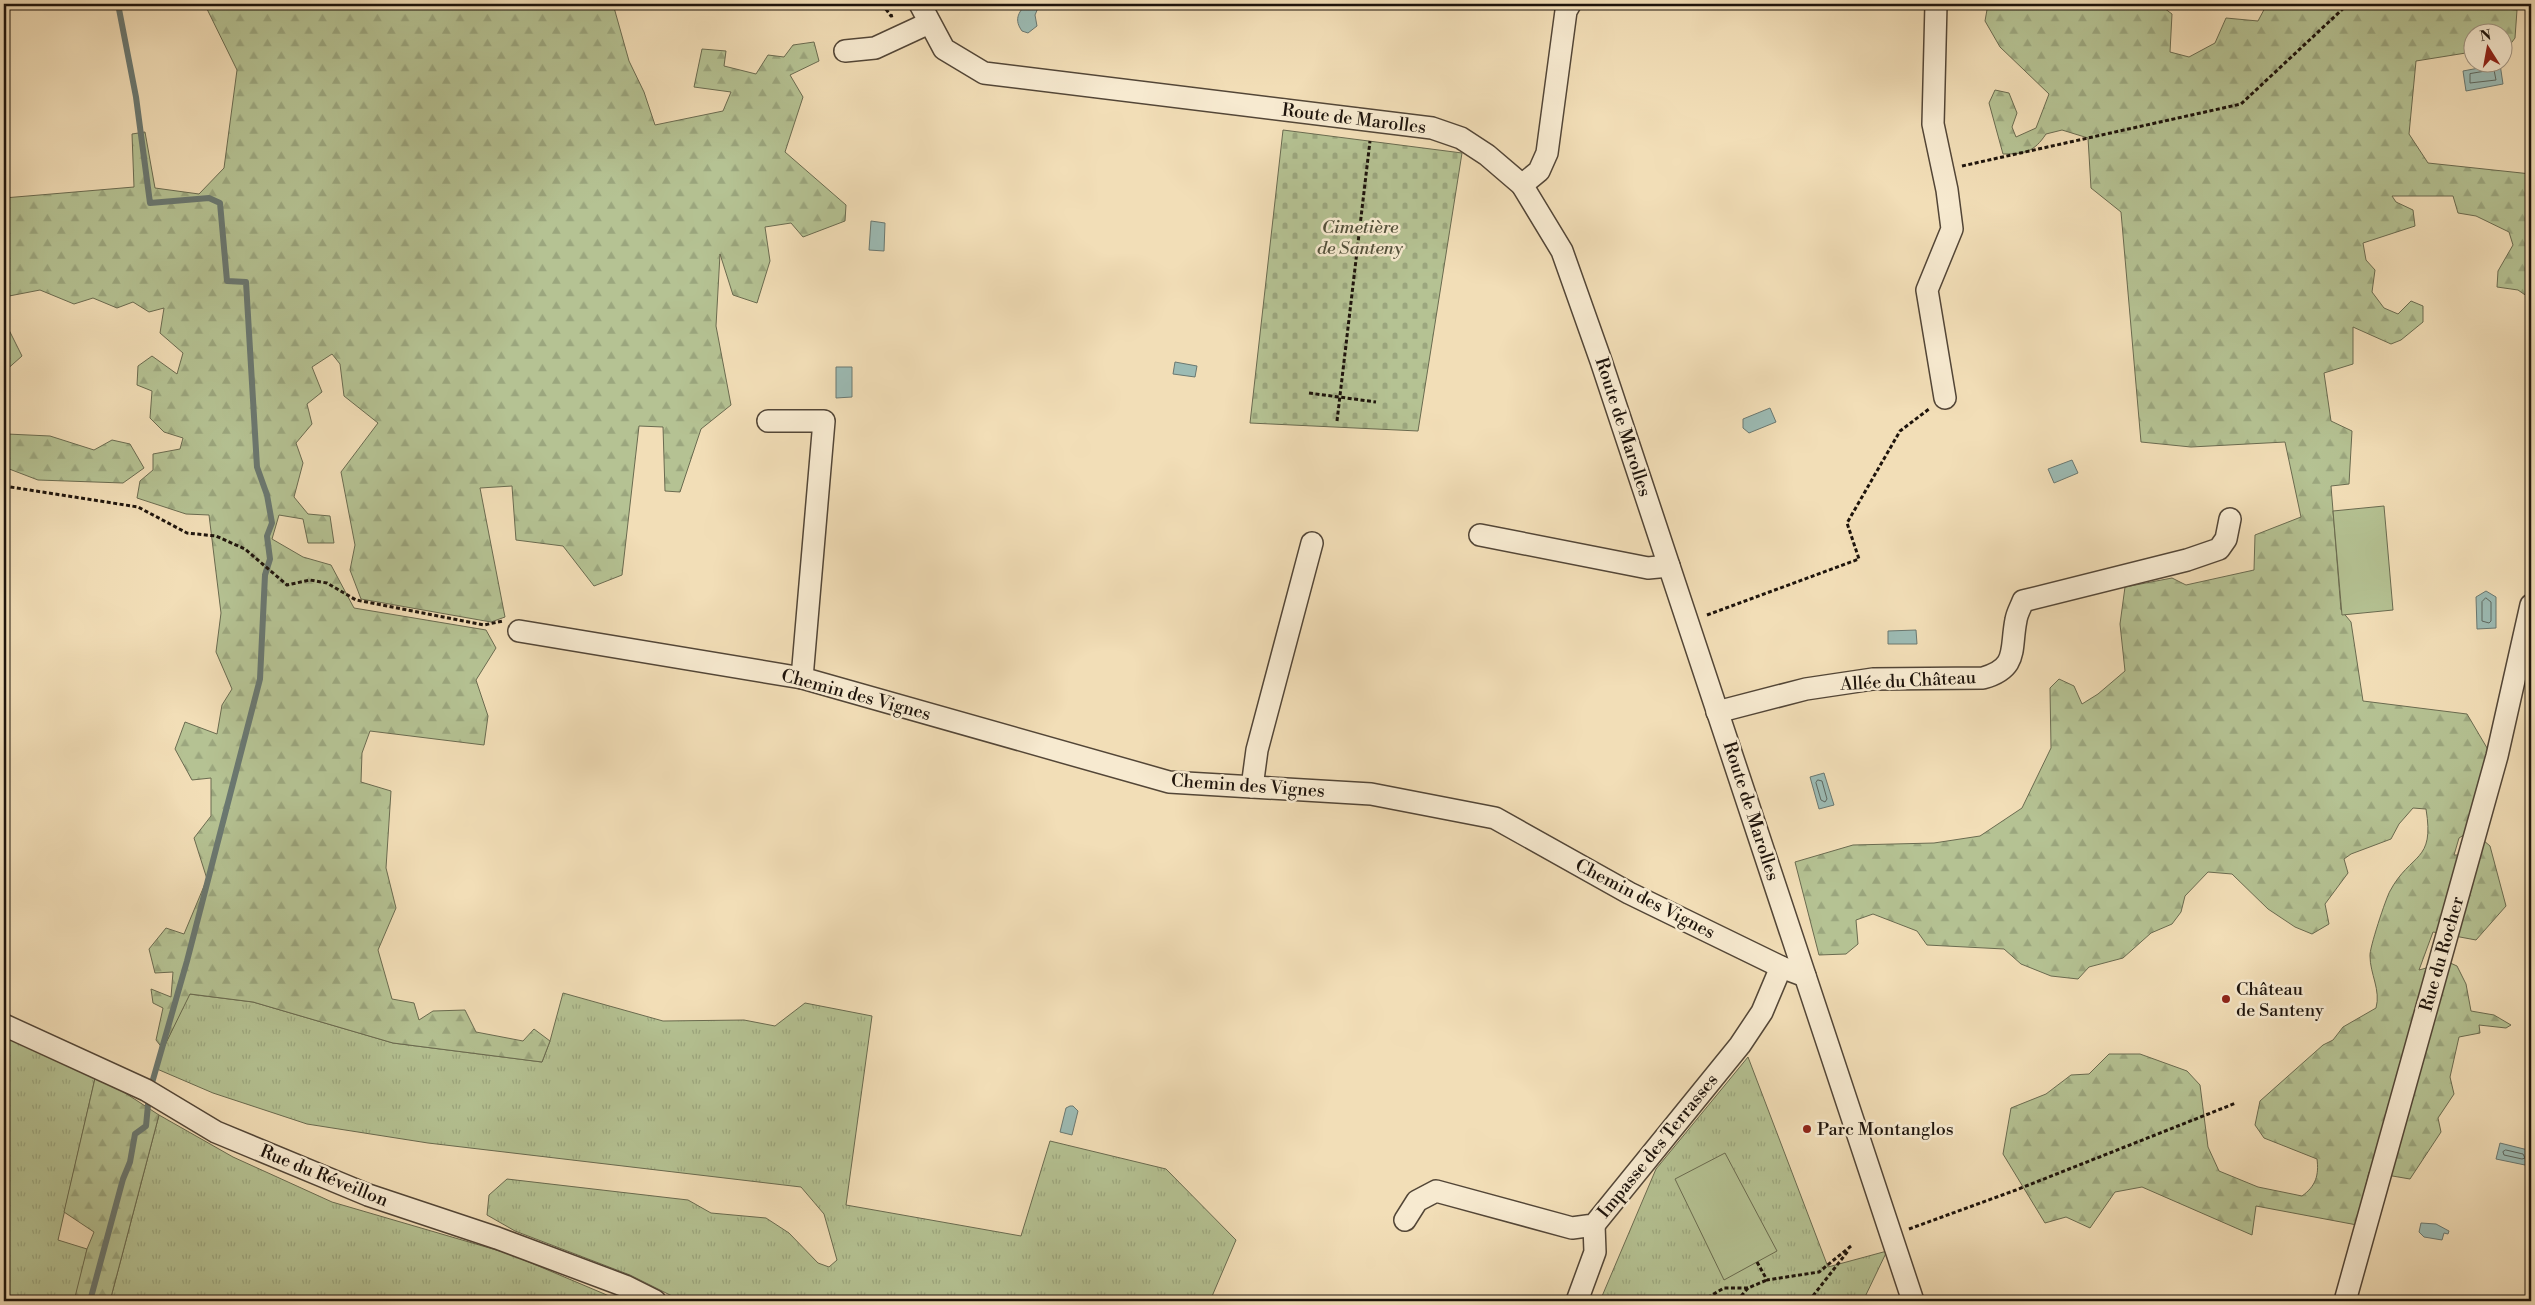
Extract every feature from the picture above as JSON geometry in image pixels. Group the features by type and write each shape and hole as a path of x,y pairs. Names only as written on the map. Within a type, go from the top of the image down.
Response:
{"street":[{"name":"Route de Marolles","path":"920,4 944,49 984,73 1432,128 1461,138 1487,155 1522,185 1562,251 1806,976 1889,1236 1913,1301"},
{"path":"1522,185 1539,171 1547,153 1566,11 1570,4"},
{"path":"1936,4 1933,124 1952,229 1927,290 1945,398"},
{"path":"845,50 875,48 929,23"},
{"path":"768,421 824,421 802,678"},
{"name":"Allée du Château","path":"1718,712 1806,689 1874,679 1982,678 1998,674 2007,664 2014,643 2016,619 2023,601 2187,560 2219,549 2226,539 2230,519"},
{"path":"1480,535 1648,568 1669,566"},
{"path":"1252,787 1257,750 1312,543"},
{"name":"Rue du Rocher","path":"2345,1301 2497,756 2531,605"},
{"name":"Chemin des Vignes","path":"519,631 802,678 1169,782 1371,794 1495,818 1629,893 1781,967 1806,976"},
{"name":"Impasse des Terrasses","path":"1405,1220 1417,1201 1436,1191 1572,1228 1594,1225 1740,1046 1762,1012 1781,967"},
{"name":"Rue du Réveillon","path":"4,1025 146,1090 216,1132 368,1195 496,1238 625,1286 655,1301"},
{"path":"1577,1301 1595,1252 1594,1225"}],"path":[{"path":"1943,171 2241,104 2348,4"},
{"path":"2524,4 2531,5"},
{"path":"1337,421 1372,121"},
{"path":"1309,393 1376,402"},
{"path":"1688,622 1859,559 1847,523 1900,430 1945,398"},
{"path":"4,486 138,507 187,533 216,536 245,549 287,585 310,580 327,583 356,600 484,625 498,621 508,621 519,631"},
{"path":"1889,1236 2016,1190 2236,1103"},
{"path":"1702,1301 1724,1288 1748,1288 1767,1280 1818,1272 1852,1246 1809,1301"},
{"path":"1757,1262 1767,1280"},
{"path":"1737,1301 1748,1288"}],"green space":[{"path":"210,4 613,4 629,61 644,92 655,125 723,111 731,92 694,87 702,49 726,51 724,66 756,74 768,55 784,57 793,45 814,42 819,61 790,75 803,97 785,152 846,205 845,221 803,237 791,223 765,227 770,261 757,303 733,295 720,254 716,326 731,405 701,429 680,492 665,491 663,427 639,426 622,575 594,586 563,546 516,540 512,486 480,488 505,617 491,622 361,599 350,570 355,545 341,472 378,423 344,396 340,364 332,354 312,367 322,392 307,404 312,424 296,443 303,463 294,497 308,514 330,516 334,543 308,543 303,519 279,515 272,539 303,557 331,565 354,608 486,630 496,648 476,680 488,716 484,745 370,731 362,753 361,782 391,791 386,868 396,908 378,950 392,999 414,1003 419,1020 433,1011 465,1010 476,1032 523,1041 534,1029 550,1041 542,1062 393,1043 253,1002 190,994 163,1049 156,1040 163,1008 153,1003 151,989 171,997 173,972 155,973 149,949 166,928 184,934 207,879 194,838 211,816 211,778 192,780 175,749 185,722 217,734 222,705 232,689 216,652 221,613 209,515 186,514 137,498 140,481 153,470 153,454 180,449 183,438 164,432 150,418 152,391 137,385 138,366 152,356 177,374 183,353 160,333 164,308 149,312 133,302 117,308 93,298 74,304 40,290 4,297 4,198 134,187 132,134 145,132 155,188 199,194 224,168 237,70 206,7"},
{"path":"1988,4 2160,5 2172,14 2170,52 2189,57 2215,43 2226,18 2258,21 2267,4 2443,4 2517,10 2515,38 2512,42 2512,22 2462,22 2462,54 2416,61 2409,134 2428,163 2531,174 2531,299 2518,290 2497,287 2498,271 2513,245 2509,232 2476,216 2458,213 2453,196 2392,196 2396,202 2413,210 2415,226 2363,243 2366,260 2375,270 2372,292 2384,308 2398,314 2411,301 2423,306 2423,322 2401,340 2391,344 2353,327 2353,364 2324,373 2331,421 2352,431 2349,484 2331,486 2341,610 2351,622 2363,701 2467,714 2490,753 2470,831 2459,838 2454,855 2465,855 2483,840 2490,846 2506,906 2476,940 2433,932 2419,970 2448,962 2457,966 2466,984 2471,1011 2494,1015 2511,1025 2506,1028 2479,1025 2480,1033 2459,1037 2450,1077 2454,1094 2438,1118 2441,1132 2410,1179 2369,1172 2357,1225 2256,1206 2252,1235 2142,1187 2115,1192 2090,1228 2066,1217 2045,1223 2003,1154 2011,1108 2046,1094 2071,1075 2089,1074 2109,1054 2140,1054 2187,1071 2200,1085 2208,1147 2219,1171 2258,1187 2302,1196 2307,1192 2316,1180 2317,1159 2264,1138 2255,1125 2260,1101 2323,1045 2333,1040 2343,1027 2376,1008 2377,995 2370,951 2390,891 2398,878 2424,848 2428,826 2426,809 2413,808 2399,824 2391,839 2351,854 2344,859 2348,873 2325,904 2329,924 2312,934 2295,927 2268,909 2232,874 2208,872 2185,896 2181,912 2172,924 2151,933 2123,958 2089,967 2078,979 2051,976 2021,964 2004,949 1927,945 1917,931 1873,914 1856,920 1858,944 1846,954 1819,955 1795,862 1853,845 1934,843 1980,836 2022,808 2051,748 2050,688 2059,679 2074,686 2082,704 2098,694 2125,671 2120,624 2125,587 2172,578 2186,585 2254,570 2255,535 2301,517 2285,442 2191,447 2141,442 2121,212 2091,188 2088,138 2062,130 2046,134 2037,145 2028,151 2003,154 1989,103 1995,90 2009,93 2017,113 2012,127 2016,137 2036,128 2049,94 2000,47 1985,21"},
{"name":"Cimetière de Santeny","path":"1283,130 1462,153 1418,431 1250,423"},
{"path":"4,326 7,326 22,356 4,372"},
{"path":"4,431 7,434 50,436 94,450 112,440 130,444 144,468 123,483 38,480 4,467"},
{"path":"2384,506 2393,610 2342,615 2333,511"},
{"path":"563,993 663,1021 744,1020 775,1026 805,1003 872,1016 846,1205 1021,1236 1050,1141 1166,1169 1236,1240 1210,1301 682,1301 630,1275 515,1231 487,1215 489,1195 507,1179 688,1200 711,1213 766,1218 789,1233 818,1263 829,1267 837,1260 824,1214 801,1187 428,1143 307,1124 213,1093 157,1069 163,1049 189,994 253,1002 393,1043 542,1062 550,1041"},
{"path":"4,1031 96,1074 58,1240 87,1249 76,1301 4,1301"},
{"path":"1748,1057 1828,1267 1887,1251 1863,1301 1600,1301 1656,1169"},
{"path":"96,1074 159,1115 110,1301 74,1301 87,1249 94,1232 64,1212"},
{"path":"159,1115 233,1157 332,1202 510,1254 621,1301 110,1301"},
{"path":"1725,1153 1777,1251 1724,1280 1675,1179"}],"water":[{"path":"1026,4 1035,4 1038,8 1035,15 1037,26 1028,33 1022,31 1018,23 1019,14"},
{"path":"2463,72 2501,72 2503,84 2466,91"},
{"path":"871,221 885,223 884,251 869,250"},
{"path":"1175,362 1197,366 1195,377 1173,374"},
{"path":"836,367 852,367 852,397 836,398"},
{"path":"1770,408 1776,422 1749,433 1743,428 1743,419"},
{"path":"2072,460 2078,473 2054,483 2048,469"},
{"path":"2486,591 2496,597 2496,628 2477,629 2476,597"},
{"path":"1916,630 1917,644 1888,644 1888,631"},
{"path":"1824,773 1834,805 1819,809 1810,777"},
{"path":"1073,1106 1078,1111 1072,1135 1060,1132 1066,1108"},
{"path":"2500,1143 2528,1150 2530,1160 2525,1165 2496,1159"},
{"path":"2421,1223 2436,1224 2449,1231 2448,1234 2444,1233 2442,1240 2424,1237 2419,1232"}],"waterway":[{"path":"118,4 136,97 150,203 209,198 220,203 227,281 246,282 257,467 267,495 272,523 267,536 270,559 265,575 260,679 187,961 152,1083"},
{"path":"90,1301 123,1179 130,1162 135,1134 146,1126 148,1105"}],"place":[{"name":"Château de Santeny","path":"2226,999"},
{"name":"Parc Montanglos","path":"1807,1129"}]}
